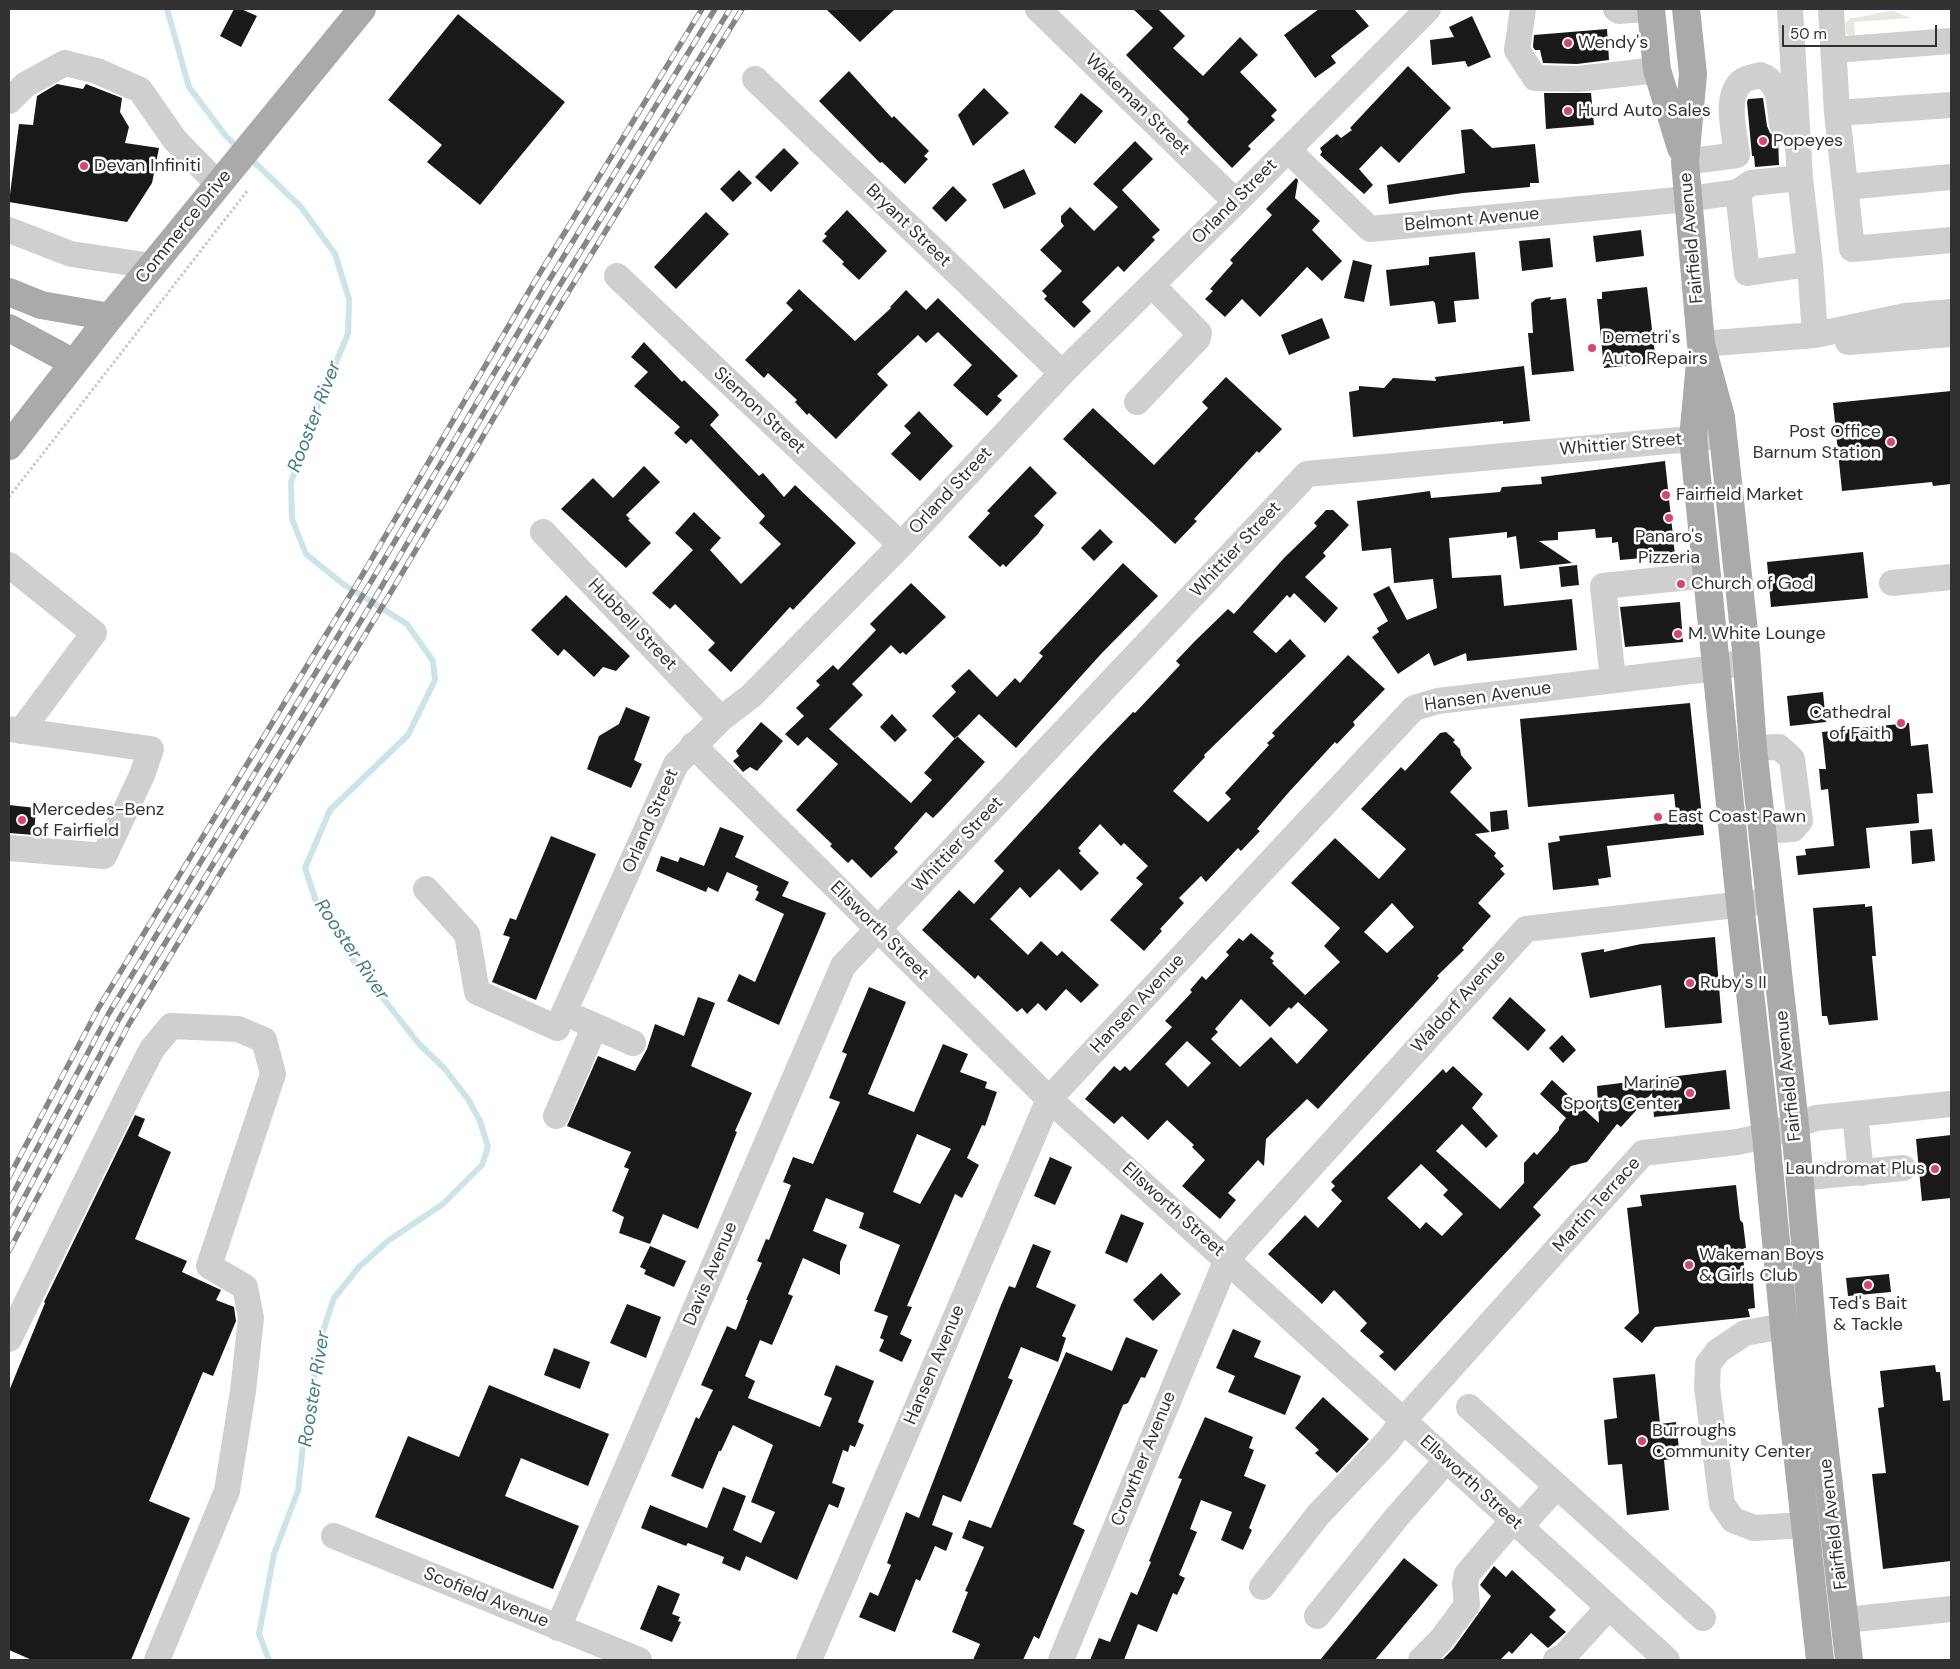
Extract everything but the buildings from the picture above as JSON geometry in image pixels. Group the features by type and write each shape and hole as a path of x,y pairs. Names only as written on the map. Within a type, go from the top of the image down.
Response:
{"main road":[{"name":"Commerce Drive","path":"9,446 152,266 233,181 259,137 362,9"},
{"name":"Fairfield Avenue","path":"1651,9 1657,70 1685,162"},
{"name":"Fairfield Avenue","path":"1686,9 1693,74 1685,162 1701,344 1693,438 1820,1660"},
{"path":"9,292 41,305 110,317"},
{"path":"9,328 74,362"},
{"name":"Fairfield Avenue","path":"1701,344 1721,417 1753,748 1794,1125 1816,1373 1849,1660"},
{"path":"1816,1623 1845,1620"}],"street":[{"name":"Wakeman Street","path":"1038,9 1236,202"},
{"name":"Orland Street","path":"561,1021 676,764 721,719 751,696 901,545 1062,373 1428,9"},
{"path":"1523,9 1517,50 1534,78 1578,79 1657,70"},
{"path":"1616,9 1620,11 1645,9"},
{"path":"1790,9 1794,179"},
{"path":"1831,9 1837,113 1852,249 1951,240"},
{"path":"1834,50 1951,41"},
{"path":"9,101 25,85 64,64 97,71 140,90 175,140 233,181"},
{"path":"1685,162 1737,155 1732,104 1734,90 1742,80 1760,75 1774,83 1778,93 1810,264 1815,335"},
{"name":"Bryant Street","path":"755,79 1062,373"},
{"path":"1837,113 1951,105"},
{"name":"Belmont Avenue","path":"1288,150 1370,229 1688,199 1738,192 1751,183 1794,179"},
{"path":"1846,187 1951,177"},
{"path":"1738,192 1747,273 1810,264"},
{"path":"9,230 71,254 152,266"},
{"name":"Siemon Street","path":"617,276 901,545"},
{"path":"1137,402 1198,338 1199,333 1152,285"},
{"path":"1701,344 1815,335 1905,316 1951,312"},
{"path":"1815,335 1849,342 1951,334"},
{"name":"Whittier Street","path":"878,930 1307,474 1723,436"},
{"name":"Hubbell Street","path":"543,532 721,719"},
{"path":"9,565 94,633 15,730"},
{"path":"1613,680 1602,586 1708,575"},
{"path":"1892,583 1951,577"},
{"name":"Hansen Avenue","path":"809,1660 1049,1099 1414,708 1438,701 1717,668 1746,661"},
{"path":"9,848 104,856 142,775 151,748 15,730"},
{"name":"Ellsworth Street","path":"693,745 1049,1099 1227,1258 1402,1422 1667,1660"},
{"path":"1753,748 1779,747 1792,760 1800,821 1792,829 1762,831"},
{"path":"426,889 467,934 477,992 561,1021 595,1026 633,1043"},
{"name":"Waldorf Avenue","path":"1227,1258 1526,928 1770,901"},
{"name":"Davis Avenue","path":"558,1628 843,966 878,930"},
{"path":"9,1339 152,1049 171,1026 238,1029 264,1040 273,1074 209,1266 245,1286 252,1318 243,1391 227,1491 157,1660"},
{"path":"556,1116 595,1026"},
{"name":"Martin Terrace","path":"1262,1587 1318,1514 1387,1442 1402,1422 1643,1153 1737,1142 1766,1136 1816,1118 1951,1104"},
{"path":"1856,1114 1861,1173"},
{"path":"1799,1178 1902,1168"},
{"name":"Crowther Avenue","path":"1061,1660 1227,1258"},
{"path":"1784,1326 1744,1333 1718,1351 1708,1364 1707,1387 1722,1504 1733,1520 1754,1528 1805,1525"},
{"path":"1469,1407 1703,1618"},
{"path":"1318,1616 1396,1518 1446,1461"},
{"path":"1421,1660 1441,1640 1467,1605 1465,1584 1467,1574 1556,1486"},
{"name":"Scofield Avenue","path":"334,1536 639,1660"},
{"path":"1556,1660 1564,1656 1609,1607"},
{"path":"1845,1620 1951,1609"}],"path":[{"path":"9,497 233,181"}],"shaded area":[{"path":"1894,11 1911,18 1854,22 1855,37 1850,38 1846,32 1845,24 1850,18"}],"waterway":[{"name":"Rooster River","path":"167,9 189,87 225,135 239,149"},
{"name":"Rooster River","path":"249,157 301,207 335,254 349,299 348,334 319,402 291,482 292,519 306,554 343,584 407,624 433,661 435,680 408,735 330,810 305,868 317,904 353,960 419,1044 444,1068 468,1099 480,1121 488,1147 482,1165 443,1204 389,1240 359,1267 334,1298 320,1340 303,1445 298,1491 274,1554 259,1634 269,1660"}],"railway":[{"path":"9,1177 99,1007 363,574 535,281 702,9"},
{"path":"9,1201 109,1013 372,580 545,287 715,9"},
{"path":"9,1226 119,1019 382,586 555,293 730,9"},
{"path":"9,1251 129,1024 391,592 564,299 742,9"}],"place":[{"name":"Wendy's","path":"1568,43"},
{"name":"Hurd Auto Sales","path":"1568,111"},
{"name":"Popeyes","path":"1763,141"},
{"name":"Devan Infiniti","path":"84,166"},
{"name":"Demetri's Auto Repairs","path":"1592,348"},
{"name":"Post Office Barnum Station","path":"1891,442"},
{"name":"Fairfield Market","path":"1666,495"},
{"name":"Panaro's Pizzeria","path":"1669,518"},
{"name":"Church of God","path":"1681,584"},
{"name":"M. White Lounge","path":"1678,634"},
{"name":"Cathedral of Faith","path":"1901,723"},
{"name":"East Coast Pawn","path":"1658,817"},
{"name":"Mercedes-Benz of Fairfield","path":"22,820"},
{"name":"Ruby's II","path":"1690,983"},
{"name":"Marine Sports Center","path":"1690,1093"},
{"name":"Laundromat Plus","path":"1935,1169"},
{"name":"Wakeman Boys & Girls Club","path":"1689,1265"},
{"name":"Ted's Bait & Tackle","path":"1868,1285"},
{"name":"Burroughs Community Center","path":"1642,1441"}]}
